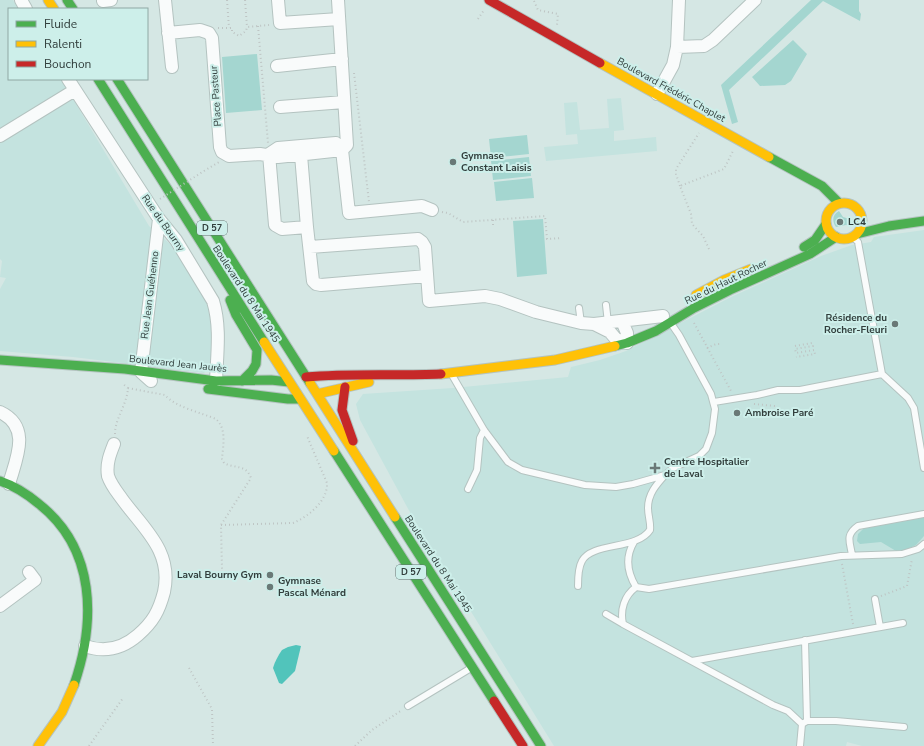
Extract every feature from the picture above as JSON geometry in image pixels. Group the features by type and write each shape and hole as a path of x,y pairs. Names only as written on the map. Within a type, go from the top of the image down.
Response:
{"main road":[{"name":"Boulevard Frédéric Chaplet","path":"489,0 822,186 839,203"},
{"name":"Boulevard du 8 Mai 1945","path":"99,80 219,272"},
{"name":"Boulevard du 8 Mai 1945","path":"118,80 298,379 307,398 472,667 523,746"},
{"path":"855,235 861,228 862,218 857,208 844,202 839,203 830,209 826,219 826,224 831,234 841,239 848,239 855,235 889,226 924,221"},
{"path":"862,218 889,226"},
{"path":"784,255 805,247 815,240 826,224"},
{"name":"Rue du Haut Rocher","path":"691,298 724,280 762,270 810,254 836,237"},
{"name":"Rue du Haut Rocher","path":"298,379 328,375 402,376 452,374 555,360 601,348 618,334 694,308 730,290 762,270"},
{"path":"219,272 239,290 298,379 280,391 259,396"},
{"path":"219,272 236,315 257,350 258,356 255,367 242,381"},
{"name":"Boulevard Jean Jaurès","path":"0,360 125,369 216,381 298,379"},
{"name":"Boulevard Jean Jaurès","path":"70,366 88,371 150,381 259,396 288,399 307,398"},
{"name":"Rue du Haut Rocher","path":"307,398 345,387 402,376"},
{"name":"Boulevard du 8 Mai 1945","path":"298,379 307,398 361,464 541,746"},
{"path":"345,387 342,410 361,464"},
{"path":"307,398 354,469 370,478"},
{"path":"5,482 31,497 50,512 70,537 81,561 88,596 85,646 81,666 73,691 59,716 38,746"}],"street":[{"path":"165,0 172,67"},
{"path":"278,0 280,24 339,19"},
{"path":"338,0 344,102 348,213 422,206 432,210"},
{"path":"657,94 673,65 676,47 678,0"},
{"path":"676,47 704,46 713,40 754,0"},
{"path":"168,33 200,30 209,33"},
{"name":"Place Pasteur","path":"209,33 212,38 220,147 222,152 229,156"},
{"path":"277,66 342,60"},
{"name":"Rue du Bourny","path":"69,80 159,219 176,240 213,301 217,312 219,328 216,381"},
{"path":"0,136 74,90"},
{"path":"280,107 344,102"},
{"path":"269,154 278,148 345,146"},
{"path":"229,156 269,154 278,157 301,155 345,146"},
{"path":"269,154 275,225 282,229 307,227"},
{"path":"301,155 313,281 316,284 321,285 427,276"},
{"name":"Rue Jean Guéhenno","path":"141,372 159,219"},
{"path":"310,247 418,239 425,247 429,301 485,296 500,299 536,312 594,324 618,334 622,320 669,316"},
{"path":"141,372 150,381"},
{"path":"0,412 7,415 13,422 18,432 20,442 19,453 5,482"},
{"path":"85,646 94,649 109,649 129,643 147,627 160,607 166,582 162,556 152,536 114,488 108,475 108,459 114,444"},
{"path":"0,606 35,580 29,572"}],"lane":[{"path":"855,235 858,242 882,374 908,398 914,408 924,468"},
{"path":"606,305 618,334"},
{"path":"579,308 581,322"},
{"path":"578,586 581,562 587,555 634,542 647,536 650,530 648,508 649,497 656,485 673,468 699,456 706,449 712,433 714,402 712,394 669,316"},
{"path":"452,374 484,430 508,462 522,470 585,485 616,487 665,475"},
{"path":"714,402 778,390 800,390 882,374"},
{"path":"468,489 477,470 480,438 484,430"},
{"path":"852,555 850,535 852,530 858,526 924,514"},
{"path":"634,542 630,548 627,564 630,576 636,587"},
{"path":"623,624 623,605 630,591 636,587 649,589 664,587 840,556 902,554 913,552 924,544"},
{"path":"875,599 880,627"},
{"path":"606,614 774,705 788,711 805,722 836,721 904,727"},
{"path":"692,661 902,623"},
{"path":"800,746 805,722 805,640"},
{"path":"408,706 472,667"}],"path":[{"path":"227,0 229,28 232,28 232,32 240,36 246,31 247,27 245,0"},
{"path":"534,1 538,10 558,14 557,23"},
{"path":"478,19 482,12"},
{"path":"247,27 280,24"},
{"path":"258,26 269,154"},
{"path":"209,33 214,29 229,28"},
{"path":"354,69 370,211"},
{"path":"700,132 676,169 676,174 691,214 692,224 703,236 709,249"},
{"path":"680,186 724,169 738,140"},
{"path":"160,199 229,156"},
{"path":"432,210 448,213 463,223 545,216 547,239 561,238"},
{"path":"493,220 493,225"},
{"path":"691,319 735,399 742,403 775,406 776,409"},
{"path":"795,346 812,343 813,346 795,349 796,353 814,350 814,354 796,356"},
{"path":"707,348 716,344 722,344"},
{"path":"123,384 128,388 165,395 169,400 177,404 216,419 221,423 223,434 222,459 224,463 244,469 248,472 250,478 221,525 222,569"},
{"path":"114,444 115,428 128,397 128,388"},
{"path":"221,525 292,522 302,519 318,504 328,490 327,483 310,445 307,432"},
{"path":"875,599 907,586 913,552"},
{"path":"840,556 855,631"},
{"path":"189,668 212,709 214,746"},
{"path":"89,746 123,698"},
{"path":"355,746 372,730 408,706"}],"shaded area":[{"path":"0,0 13,0 17,8 8,8 8,80 62,80 149,226 175,248 202,293 209,308 213,336 210,366 204,373 73,357 0,351 0,289 6,278 0,277 2,261 0,259"},
{"path":"811,0 859,0 859,11 861,14 860,21 823,1 729,90 738,122 732,124 721,85"},
{"path":"793,40 807,54 791,81 785,85 760,86 752,77"},
{"path":"257,54 262,110 226,113 222,57"},
{"path":"621,98 624,130 614,131 614,141 656,137 657,151 546,161 544,147 578,144 577,134 566,135 564,103 577,102 580,130 609,128 607,99"},
{"path":"527,135 529,154 491,158 489,139"},
{"path":"529,157 531,176 493,180 491,161"},
{"path":"532,178 534,198 496,201 494,182"},
{"path":"839,211 843,217 853,220 852,226 846,225 836,227 833,218"},
{"path":"543,219 547,274 517,277 513,221"},
{"name":"Centre Hospitalier de Laval","path":"924,230 924,746 862,746 847,742 846,746 554,746 412,516 360,420 356,404 363,394 453,388 568,377 571,367 600,360 626,351 731,297 821,256 852,245 871,242 874,237"},
{"path":"923,517 924,536 916,545 906,550 896,551 881,542 860,544 857,541 858,534 865,527"}],"water":[{"path":"296,645 301,646 295,671 282,684 279,683 273,668 276,661 282,650"}],"traffic: fast":[{"path":"67,0 72,8"},
{"path":"99,80 264,342"},
{"path":"118,80 310,383"},
{"path":"769,157 822,186 839,203"},
{"path":"857,234 889,226 924,221"},
{"path":"804,247 815,240 826,224"},
{"path":"615,346 627,343 656,331 694,308 810,254 836,237"},
{"path":"230,300 236,315 257,350 256,364 252,371 242,381"},
{"path":"0,360 125,369 216,381 271,380 289,382"},
{"path":"208,389 288,399 300,399"},
{"path":"334,451 494,701"},
{"path":"0,481 16,488 30,497 58,522 72,542 81,564 86,587 88,611 86,636 74,685"},
{"path":"395,517 541,746"}],"traffic: slow":[{"path":"48,0 53,8"},
{"path":"600,63 769,157"},
{"path":"848,203 857,208 861,214 862,221 861,228 857,234 848,239 840,239 831,234 827,228 826,217 831,208 837,204 848,203"},
{"path":"696,295 724,280 751,269"},
{"path":"264,342 334,451"},
{"path":"441,374 555,360 615,346"},
{"path":"317,394 369,382"},
{"path":"310,383 395,517"},
{"path":"38,746 62,712 74,685"}],"traffic: jam":[{"path":"489,0 600,63"},
{"path":"306,377 340,375 441,374"},
{"path":"345,387 342,410 353,441"},
{"path":"494,701 523,746"}],"place":[{"name":"Gymnase Constant Laisis","path":"453,162"},
{"name":"LC4","path":"840,222"},
{"name":"Résidence du Rocher-Fleuri","path":"895,324"},
{"name":"Ambroise Paré","path":"737,413"},
{"name":"Centre Hospitalier de Laval","path":"655,468"},
{"name":"Laval Bourny Gym","path":"270,575"},
{"name":"Gymnase Pascal Ménard","path":"270,587"}]}
